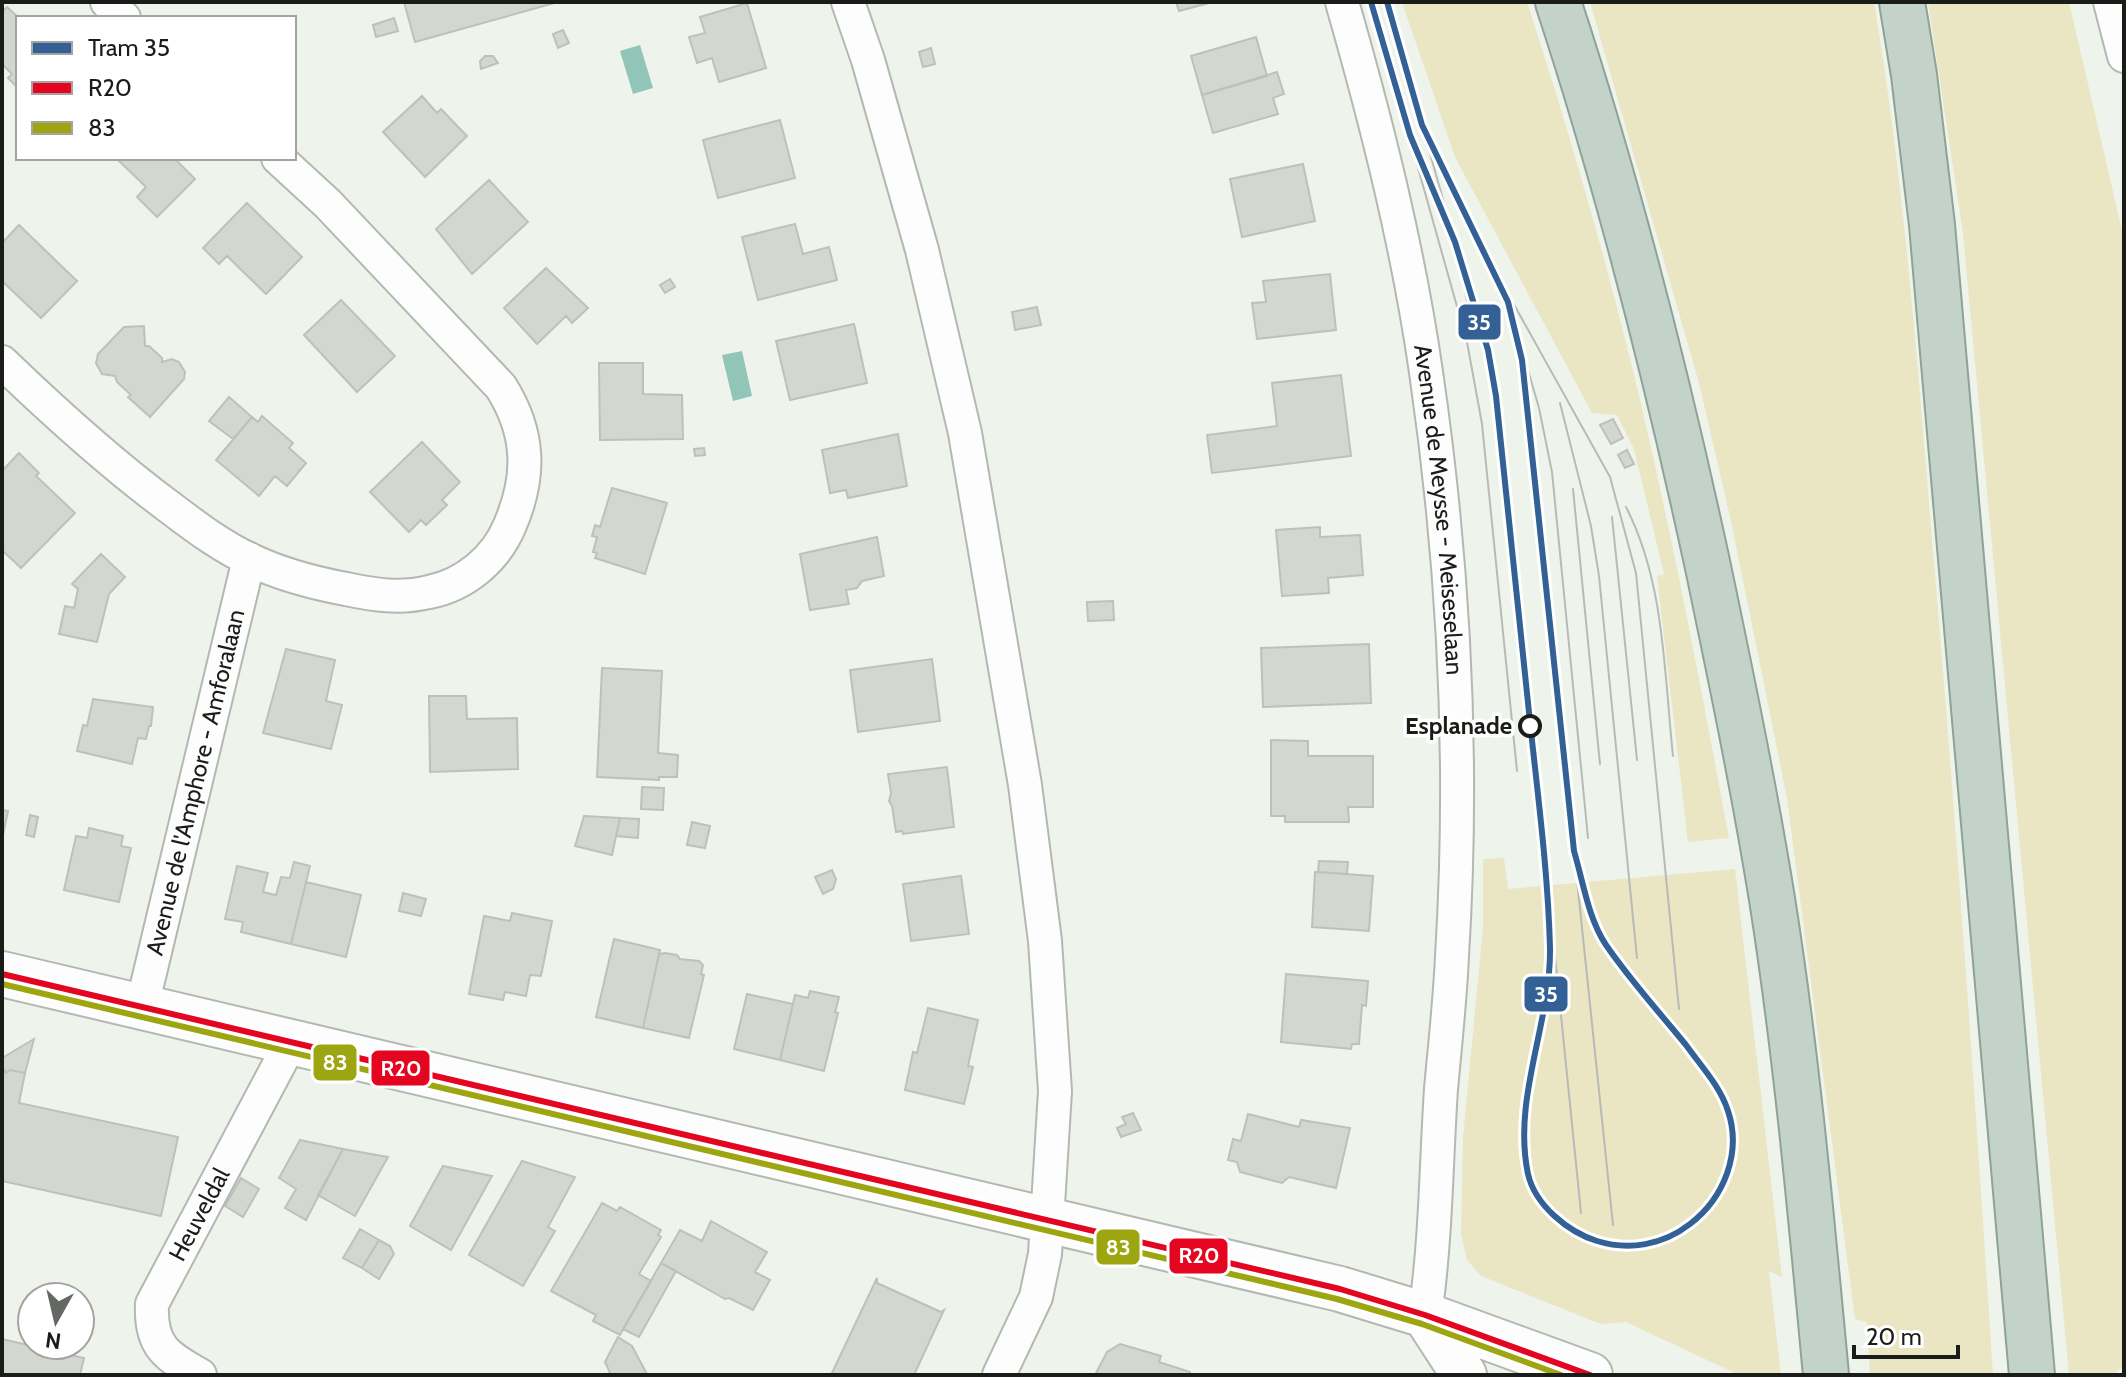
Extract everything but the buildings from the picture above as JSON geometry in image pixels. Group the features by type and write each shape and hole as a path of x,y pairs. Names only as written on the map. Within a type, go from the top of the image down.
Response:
{"highway":[{"path":"1558,2 1635,260 1684,459 1731,677 1772,898 1800,1104 1826,1375"},
{"path":"1902,2 1932,225 2032,1375"}],"main road":[{"path":"2,974 1328,1286 1425,1315 1590,1375"},
{"path":"1425,1315 1464,1375"}],"street":[{"path":"107,2 122,16"},
{"path":"848,2 868,60 946,345 965,433 1025,785 1052,1020 1055,1091 1042,1277 1036,1297 999,1375"},
{"name":"Avenue de Meysse - Meiseselaan","path":"1342,2 1387,170 1407,261 1426,372 1439,479 1450,619 1456,764 1453,953 1437,1155 1433,1261 1425,1315"},
{"path":"2110,2 2124,56"},
{"path":"2,362 110,460 201,531 249,559 299,579 379,596 410,597 440,590 482,566 498,548 517,507 525,466 520,424 513,407 501,387 328,204 280,160"},
{"name":"Avenue de l'Amphore - Amforalaan","path":"142,1006 249,559"},
{"name":"Heuveldal","path":"200,1375 170,1358 157,1341 151,1322 152,1304 291,1042"}],"shaded area":[{"path":"1402,2 1527,2 1588,202 1641,404 1677,566 1729,838 1688,842 1657,576 1664,574 1634,449 1617,415 1592,413 1455,157"},
{"path":"1590,2 1874,2 1902,203 1921,404 1957,852 1993,1375 1870,1375 1867,1322 1855,1319 1787,798 1731,521 1699,383"},
{"path":"1928,2 2069,2 2124,239 2124,1366 2112,1375 2069,1375 1963,233"},
{"path":"1504,858 1508,889 1735,869 1782,1277 1769,1271 1781,1375 1739,1375 1626,1322 1601,1324 1481,1276 1467,1260 1461,1234 1463,1138 1483,927 1483,859"}],"water":[{"path":"640,45 653,88 633,94 620,51"},
{"path":"742,351 752,396 733,401 722,355"}],"tram line":[{"name":"35","path":"1371,2 1410,135 1455,242 1488,350 1496,396 1549,920 1549,976 1525,1117 1524,1146 1528,1174 1545,1206 1575,1231 1609,1244 1645,1244 1680,1231 1712,1201 1727,1174 1733,1143 1732,1127 1725,1102 1715,1085 1615,958 1590,911 1574,851 1522,360 1508,302 1422,125 1387,2"},
{"path":"1393,79 1467,342 1482,424 1517,771"},
{"path":"1422,125 1455,242 1467,301"},
{"path":"1492,265 1610,477 1636,573 1679,1009"},
{"path":"1513,318 1539,408 1552,472 1588,838"},
{"path":"1560,403 1591,526 1599,576 1637,958"},
{"path":"1573,489 1600,764"},
{"path":"1626,507 1639,536 1656,597 1673,756"},
{"path":"1612,517 1637,760"},
{"path":"1574,851 1613,1225"},
{"path":"1548,887 1581,1213"}],"transit line":[{"name":"R20","path":"2,974 1340,1289 1425,1315 1590,1375"},
{"name":"83","path":"2,984 1337,1299 1422,1324 1561,1375"}],"place":[{"name":"Esplanade","path":"1530,726"}]}
